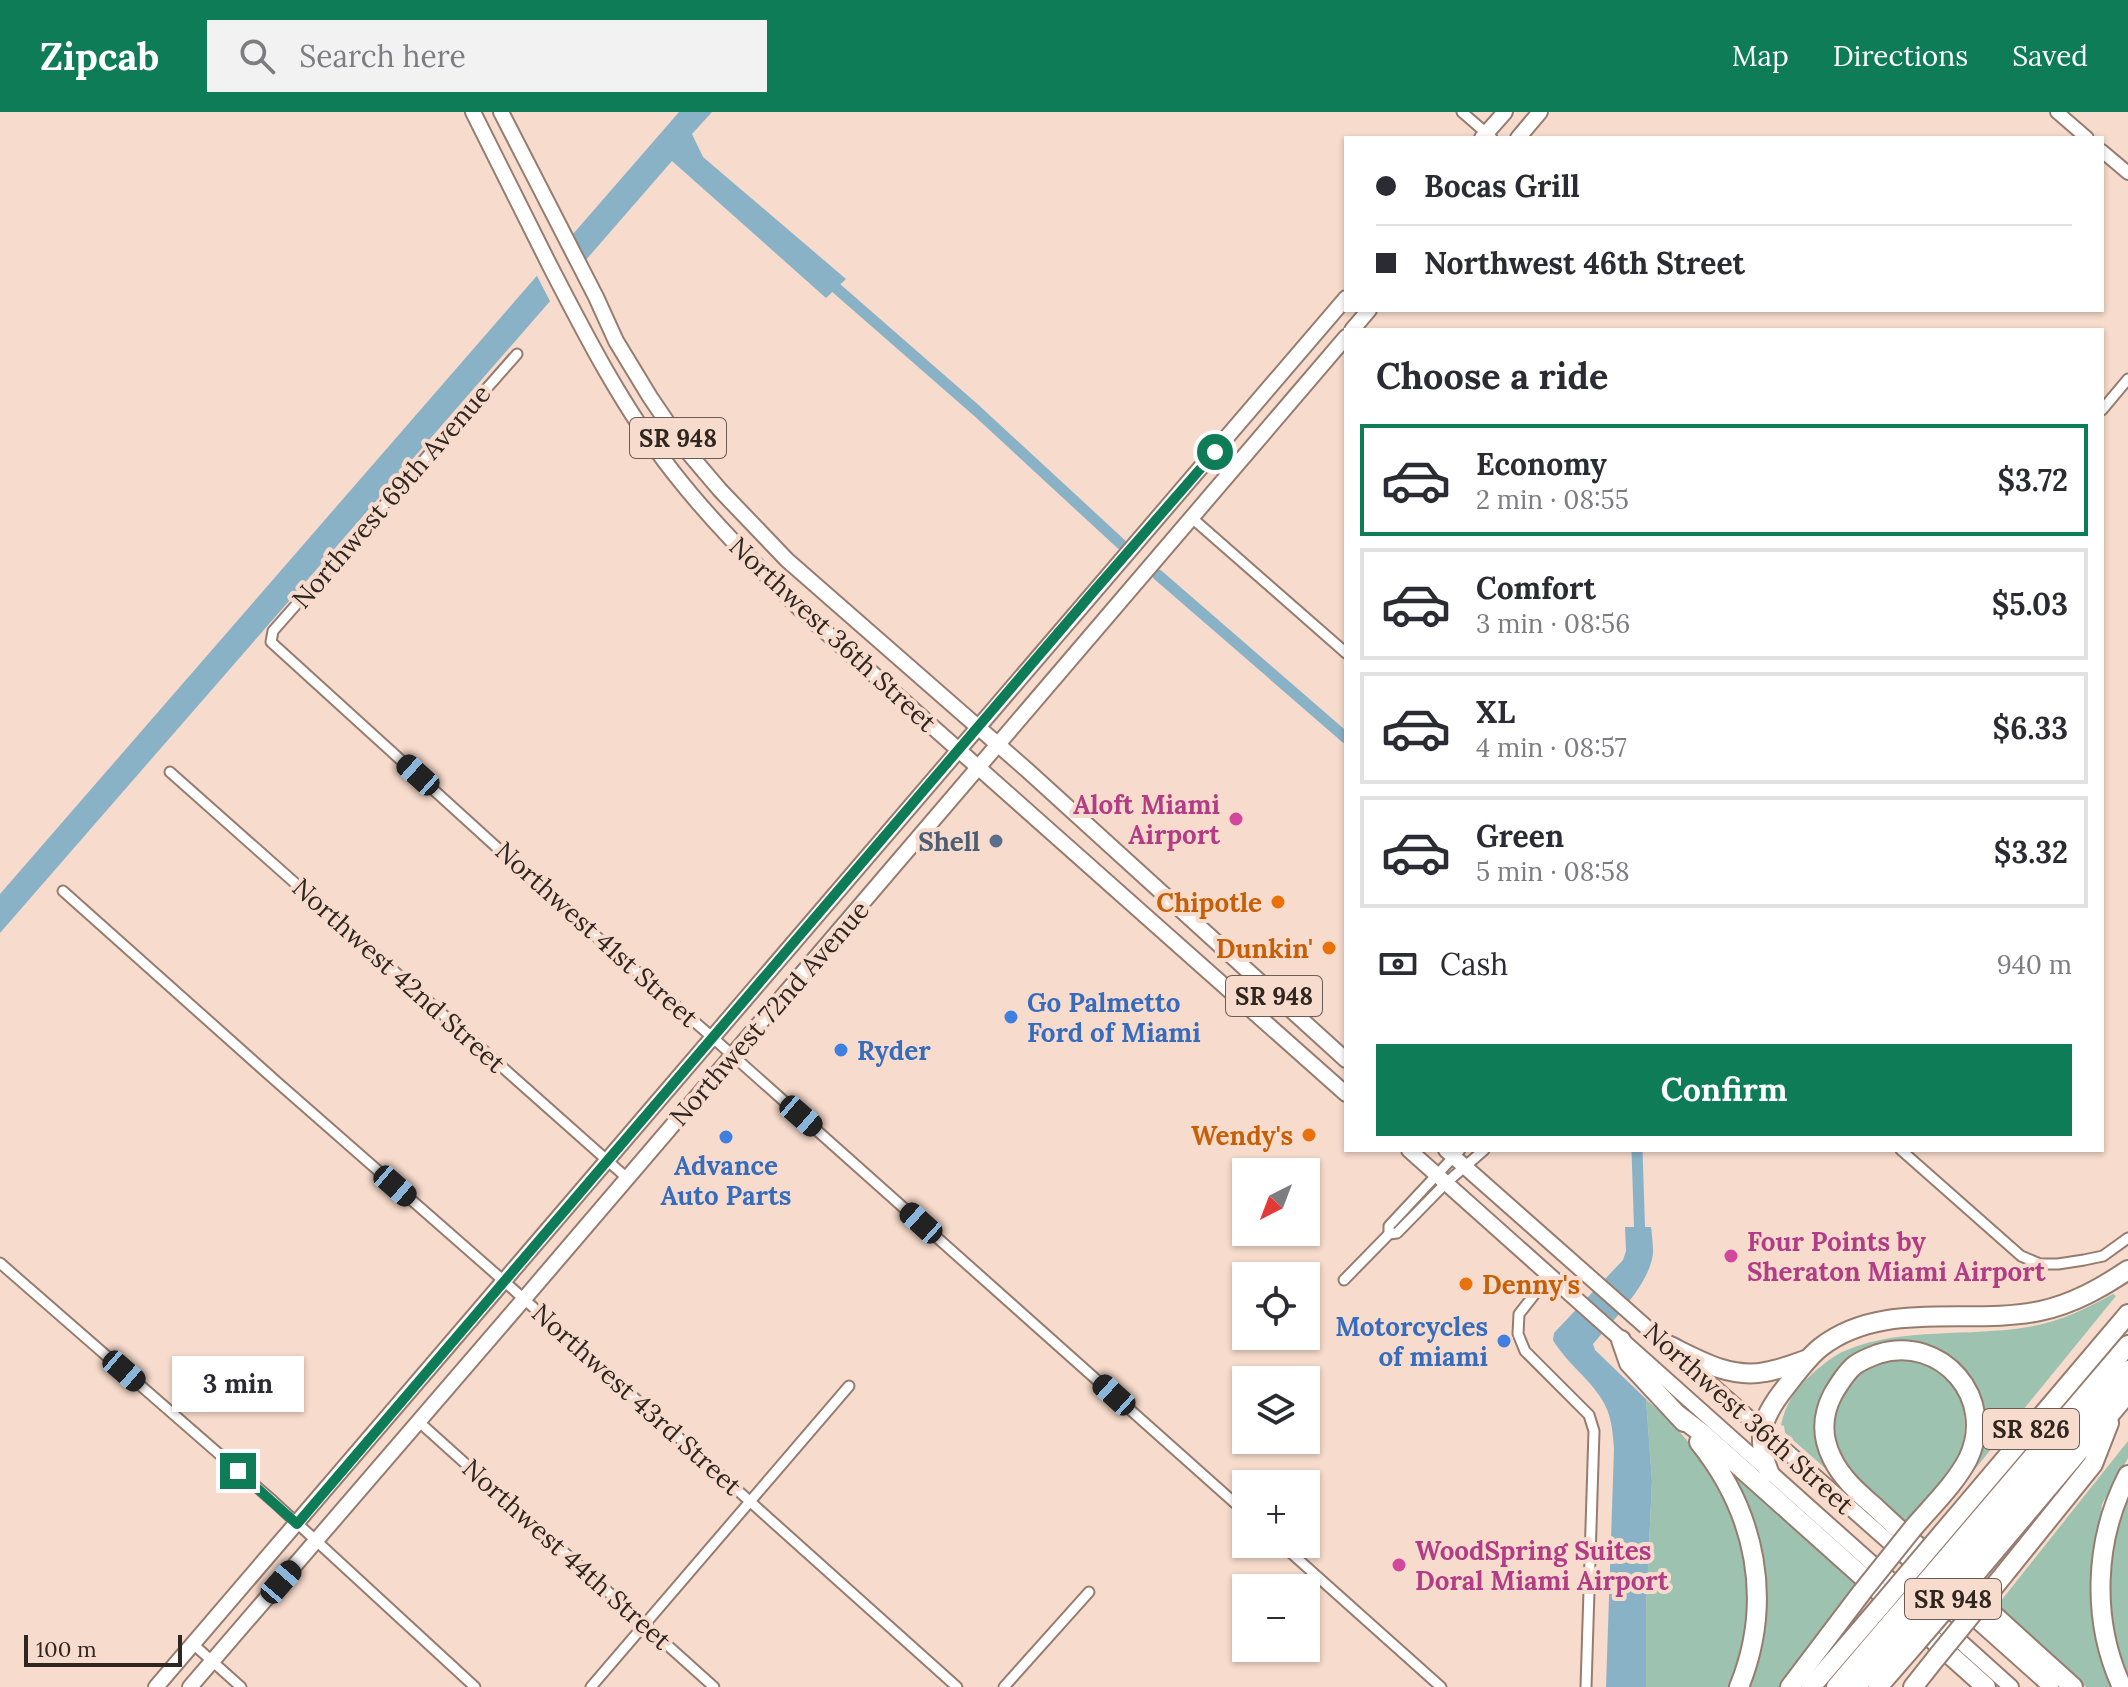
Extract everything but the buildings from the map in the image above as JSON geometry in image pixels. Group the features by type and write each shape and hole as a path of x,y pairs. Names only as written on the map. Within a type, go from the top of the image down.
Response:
{"highway":[{"path":"1769,1472 1762,1449 1762,1429 1769,1409 1808,1359 1834,1338 1859,1326 1889,1319 2040,1311 2080,1298 2128,1270"},
{"name":"SR 826","path":"1811,1687 1898,1625 1953,1561 2128,1314"},
{"path":"1621,1340 1629,1363 1707,1451 1727,1482 1742,1514 1751,1545 1757,1606 1751,1647 1739,1687"},
{"path":"1666,1344 1711,1365 1740,1373 1763,1373 1808,1359"},
{"path":"1953,1561 2128,1345"},
{"path":"1790,1687 1862,1592 1914,1527 1957,1477 1968,1458 1975,1436 1975,1417 1963,1383 1936,1358 1907,1350 1888,1351 1870,1357 1855,1365 1842,1380 1831,1398 1823,1430 1832,1460 1842,1476 2073,1687"},
{"path":"1953,1561 2128,1370"},
{"path":"1913,1687 2093,1464 2122,1400"},
{"name":"SR 826","path":"1878,1687 1898,1625 1953,1561 2122,1400"},
{"path":"1678,1415 1986,1687"},
{"path":"2122,1687 2108,1649 2102,1619 2101,1584 2103,1549 2110,1517 2128,1475"},
{"path":"1836,1687 1898,1625"},
{"path":"1856,1687 1898,1625"}],"main road":[{"name":"Northwest 36th Street","path":"473,112 594,353 671,471 735,545 801,610 1344,1092"},
{"name":"Northwest 36th Street","path":"501,112 616,341 686,450 720,490 787,560 998,745 1344,1058"},
{"path":"1487,136 1505,112"},
{"path":"1520,136 1540,112"},
{"name":"Northwest 72nd Avenue","path":"156,1687 1342,303"},
{"name":"Northwest 72nd Avenue","path":"190,1687 1344,339"},
{"path":"1326,1076 1344,1058"},
{"name":"Northwest 36th Street","path":"1411,1152 2011,1687"},
{"name":"Northwest 36th Street","path":"1453,1152 1466,1167 2051,1687"},
{"path":"386,1420 399,1416 418,1421"}],"street":[{"path":"1462,112 1487,136"},
{"path":"2057,112 2085,136"},
{"path":"2104,153 2128,173"},
{"name":"Northwest 69th Avenue","path":"271,642 273,631 517,354"},
{"path":"2104,408 2128,379"},
{"path":"1192,518 1344,651"},
{"name":"Northwest 41st Street","path":"271,642 558,903 732,1054 1232,1500"},
{"name":"Northwest 42nd Street","path":"170,772 627,1178"},
{"name":"Northwest 43rd Street","path":"63,891 957,1687"},
{"path":"1441,1179 1453,1152"},
{"path":"1344,1280 1389,1234 1389,1226 1441,1179 1466,1167 1482,1152"},
{"path":"1903,1152 2021,1256 2040,1264 2103,1256 2128,1238"},
{"path":"0,1263 297,1524 475,1687"},
{"path":"1549,1276 1519,1314 1518,1334 1525,1351 1589,1415 1594,1431 1586,1687"},
{"path":"591,1687 849,1386"},
{"name":"Northwest 44th Street","path":"418,1421 714,1687"},
{"path":"1297,1558 1441,1687"},
{"path":"1004,1687 1089,1592"},
{"path":"193,1644 241,1687"}],"green space":[{"path":"2113,1294 2116,1296 1966,1480 1984,1422 1923,1345 1886,1343 1868,1348 1838,1369 1820,1401 1816,1419 1817,1442 1825,1468 1785,1433 1781,1425 1792,1397 1801,1385 1824,1364 1847,1350 1913,1335 2039,1325 2072,1314"},
{"path":"1889,1358 1908,1359 1935,1369 1956,1391 1965,1419 1961,1450 1954,1465 1907,1524 1853,1477 1840,1456 1834,1429 1839,1401 1855,1377 1866,1368"},
{"path":"1646,1399 1700,1458 1719,1487 1733,1518 1747,1583 1741,1651 1731,1687 1646,1687 1652,1481"},
{"path":"2128,1441 2128,1458 2102,1504 2093,1587 2115,1687 2086,1687 1996,1607"},
{"path":"1732,1470 1861,1583 1780,1687 1748,1687 1764,1621 1764,1570 1757,1532 1730,1472"},
{"path":"2128,1496 2128,1676 2114,1638 2108,1586 2115,1528"}],"water":[{"path":"679,112 712,112 692,134 703,157 846,279 826,298 672,161 0,933 0,894"},
{"path":"1625,1227 1651,1227 1653,1253 1650,1265 1638,1289 1593,1344 1595,1350 1646,1399 1652,1481 1646,1687 1606,1687 1614,1449 1612,1427 1600,1396 1553,1340 1554,1333 1623,1260 1626,1251"}],"pier":[{"path":"571,230 588,264 552,305 535,272"}],"waterway":[{"path":"827,280 977,411 1121,544"},
{"path":"1158,575 1344,736"},
{"path":"1637,1152 1640,1242"}],"place":[{"name":"Aloft Miami Airport","path":"1236,819"},
{"name":"Shell","path":"996,841"},
{"name":"Chipotle","path":"1278,902"},
{"name":"Dunkin'","path":"1329,948"},
{"name":"Go Palmetto Ford of Miami","path":"1011,1017"},
{"name":"Ryder","path":"841,1050"},
{"name":"Wendy's","path":"1309,1135"},
{"name":"Advance Auto Parts","path":"726,1137"},
{"name":"Four Points by Sheraton Miami Airport","path":"1731,1256"},
{"name":"Denny's","path":"1466,1284"},
{"name":"Motorcycles of miami","path":"1504,1341"},
{"name":"WoodSpring Suites Doral Miami Airport","path":"1399,1565"}],"route":[{"path":"238,1471 297,1524 1215,452"}]}
